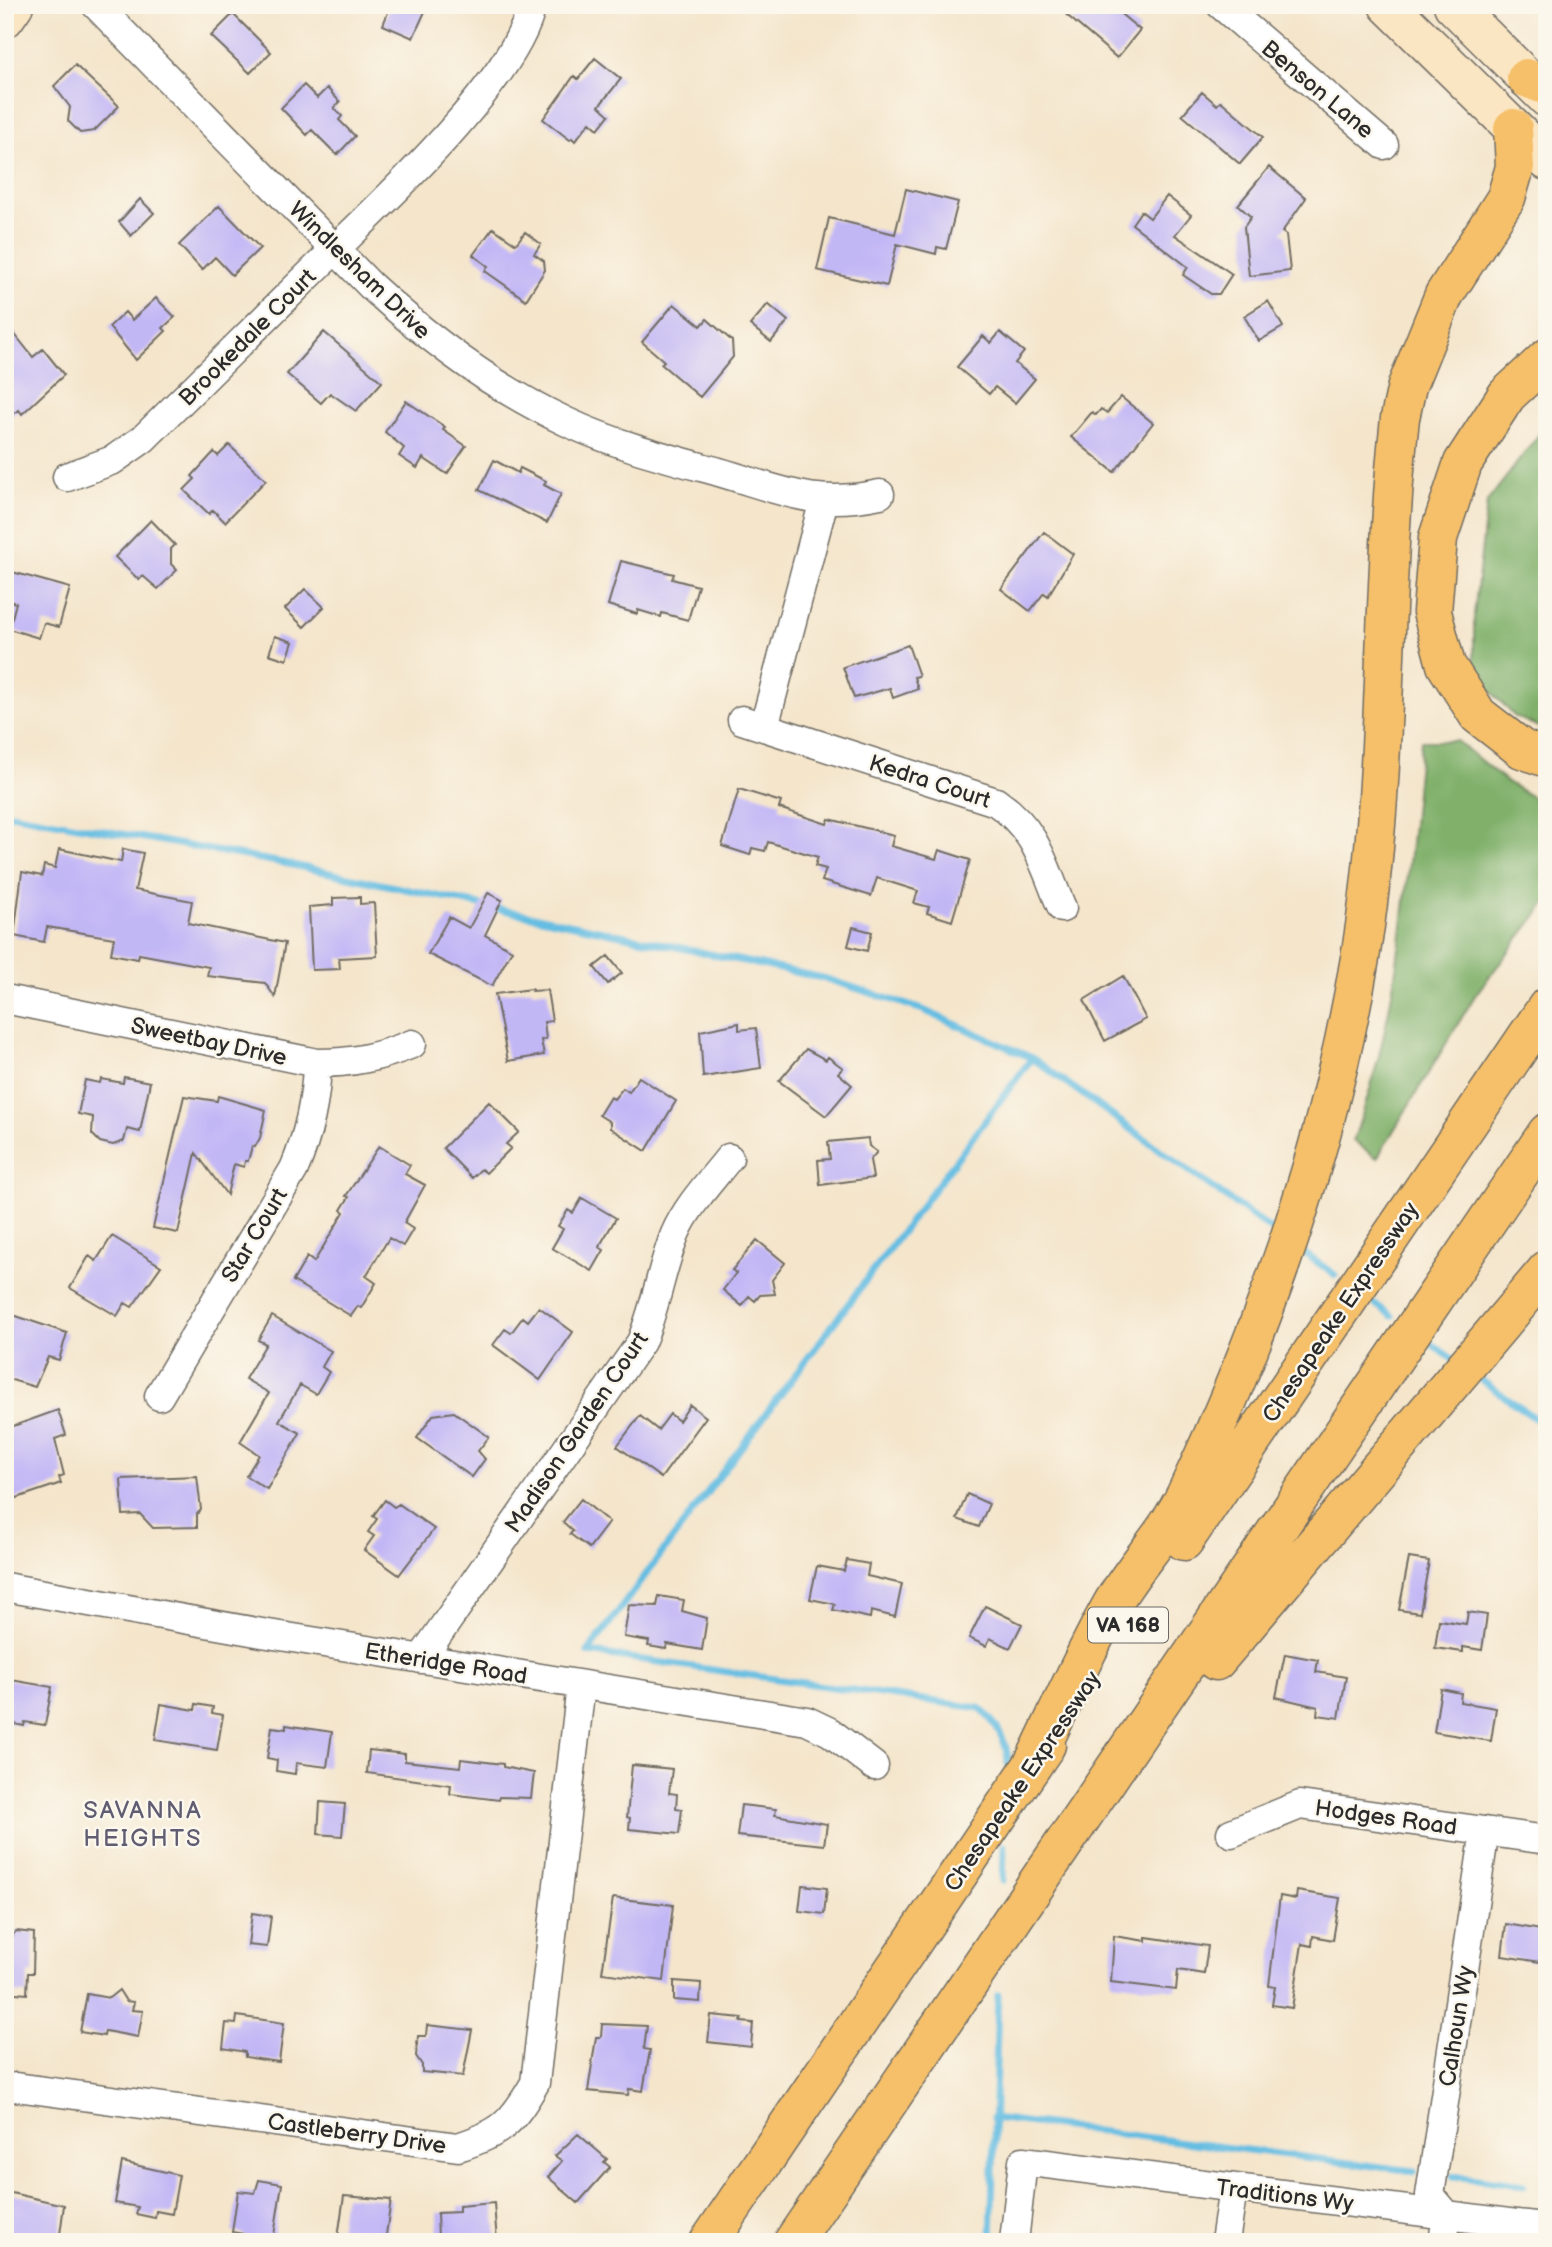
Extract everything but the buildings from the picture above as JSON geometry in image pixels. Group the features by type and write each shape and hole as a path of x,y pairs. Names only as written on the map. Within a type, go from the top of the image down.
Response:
{"highway":[{"path":"1032,1766 1112,1605 1184,1498 1231,1389 1311,1167 1343,1042 1370,888 1378,795 1385,614 1400,418 1410,376 1444,295 1506,198 1515,167 1513,128"},
{"path":"1547,358 1507,395 1463,463 1438,538 1432,612 1446,665 1478,715 1522,749 1547,758"},
{"name":"Chesapeake Expressway","path":"709,2242 1547,1007"},
{"name":"VA 168","path":"793,2242 1547,1133"},
{"path":"1026,1901 1139,1770 1224,1650 1547,1270"}],"main road":[{"path":"5,18 14,5"},
{"path":"1388,5 1547,161"},
{"path":"1452,5 1540,87"}],"street":[{"name":"Windlesham Drive","path":"96,5 335,249 426,334 520,397 566,422 636,449 792,496 849,500 880,494"},
{"name":"Brookedale Court","path":"67,477 113,460 143,439 400,184 507,63 525,30 532,5"},
{"name":"Benson Lane","path":"1221,5 1384,145"},
{"name":"Kedra Court","path":"824,500 753,723 996,802 1018,816 1030,832 1062,908"},
{"name":"Sweetbay Drive","path":"5,999 317,1063 350,1063 381,1056 412,1044"},
{"name":"Star Court","path":"159,1396 294,1170 308,1136 316,1100 317,1063"},
{"name":"Madison Garden Court","path":"421,1659 640,1342 654,1311 675,1234 688,1211 729,1158"},
{"name":"Etheridge Road","path":"5,1587 421,1659 807,1721 830,1732 874,1766"},
{"name":"Castleberry Drive","path":"5,2089 29,2089 458,2147 494,2135 522,2106 535,2082 581,1685"},
{"name":"Hodges Road","path":"1231,1833 1300,1805 1547,1840"},
{"name":"Calhoun Wy","path":"1445,2228 1430,2195 1485,1831"},
{"name":"Traditions Wy","path":"1014,2242 1023,2161 1233,2188 1445,2228 1547,2230"},
{"path":"1225,2242 1233,2188"}],"green space":[{"path":"1547,424 1547,731 1514,716 1474,673 1474,615 1487,502"},
{"path":"1421,741 1457,741 1507,782 1547,806 1547,902 1476,994 1377,1158 1353,1141 1369,1093 1392,994 1406,893"}],"waterway":[{"path":"5,813 283,863 827,979 923,1010 1032,1058 1273,1231"},
{"path":"1008,1764 1000,1733 979,1708 588,1652 1032,1058"},
{"path":"1300,1250 1335,1275"},
{"path":"1375,1304 1392,1316"},
{"path":"1433,1345 1451,1358"},
{"path":"1477,1377 1547,1427"},
{"path":"1003,1880 1004,1846"},
{"path":"991,2242 998,1995"},
{"path":"993,2118 1414,2171"},
{"path":"1453,2176 1524,2185"}],"district":[{"name":"SAVANNA HEIGHTS","path":"143,1824"}]}
